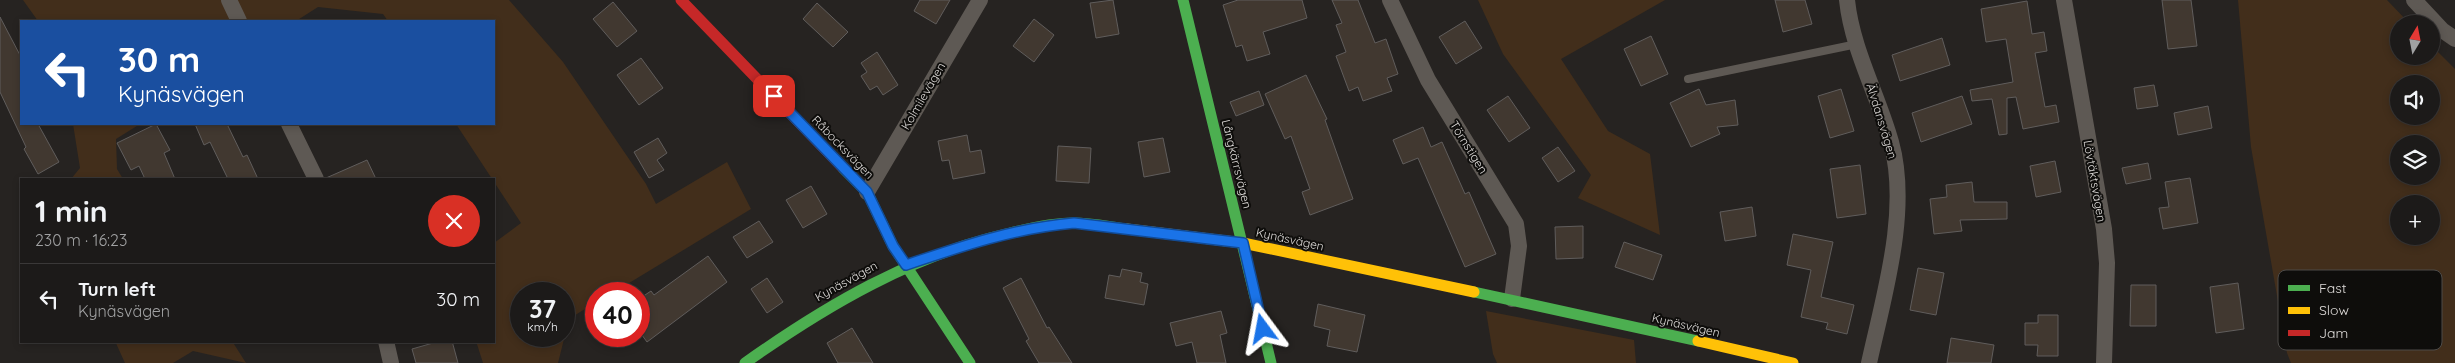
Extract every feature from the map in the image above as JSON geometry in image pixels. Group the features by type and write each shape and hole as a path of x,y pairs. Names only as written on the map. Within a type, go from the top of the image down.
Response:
{"street":[{"path":"229,0 239,20"},
{"name":"Råbocksvägen","path":"681,0 867,192 893,246 970,363"},
{"name":"Kolmilevägen","path":"867,192 980,0"},
{"name":"Långkärrsvägen","path":"1183,0 1272,363"},
{"name":"Törnstigen","path":"1390,0 1428,80 1516,224 1519,246 1512,299"},
{"name":"Älvdansvägen","path":"1847,0 1857,44 1891,142 1897,172 1899,196 1887,282 1869,363"},
{"name":"Lövtäktsvägen","path":"2064,0 2104,229 2107,263 2104,363"},
{"path":"2414,0 2442,30 2455,39"},
{"path":"289,125 316,178"},
{"name":"Kynäsvägen","path":"745,363 782,336 844,296 906,265 997,235 1047,225 1074,223 1243,243 1512,299 1793,363"},
{"path":"386,343 391,363"}],"lane":[{"path":"1688,79 1857,44"}],"shaded area":[{"path":"23,0 509,0 563,62 646,184 656,204 727,162 751,209 631,282 585,282 585,309 575,315 575,282 510,282 510,347 562,347 558,363 483,363 477,343 495,343 495,242 521,223 495,183 495,178 491,178 457,125 495,125 495,20 387,20 383,14 318,7 298,20 37,20"},
{"path":"1478,0 1665,0 1561,59 1608,131 1650,154 1660,235 1578,198 1591,175 1503,54"},
{"path":"2238,0 2387,0 2401,15 2390,15 2390,65 2440,65 2440,54 2455,69 2455,363 2291,363 2286,350 2442,350 2442,270 2278,270 2278,302 2251,147"},
{"path":"73,125 138,125 116,139 117,169 122,178 72,178 80,168"},
{"path":"1486,311 1634,340 1636,363 1497,363 1493,354"},
{"path":"116,343 233,343 246,363 193,351 173,363 125,363"}],"building":[{"path":"920,0 950,0 936,24 914,11"},
{"path":"1113,0 1119,34 1096,38 1090,3"},
{"path":"1238,0 1302,0 1307,18 1263,32 1270,54 1247,61 1242,45 1236,47 1223,5"},
{"path":"1332,0 1358,0 1375,43 1386,39 1398,74 1387,78 1392,91 1363,101 1358,87 1349,91 1336,56 1346,52 1336,25 1342,23"},
{"path":"1775,0 1805,0 1812,24 1783,32"},
{"path":"2162,0 2191,0 2197,46 2168,49"},
{"path":"2027,1 2032,34 2044,32 2047,51 2035,53 2045,107 2056,105 2059,122 2023,129 2016,97 2007,98 2007,134 1999,135 1992,99 1972,101 1970,90 2013,82 2006,39 1986,42 1981,9"},
{"path":"613,2 637,31 617,47 593,19"},
{"path":"817,3 848,32 833,47 803,19"},
{"path":"0,17 20,55 20,125 39,125 59,162 38,174 24,149 26,147 0,92"},
{"path":"1034,19 1054,35 1034,62 1013,46"},
{"path":"1465,21 1482,48 1456,64 1439,37"},
{"path":"1651,36 1668,74 1641,86 1624,49"},
{"path":"1942,38 1950,65 1900,81 1892,55"},
{"path":"877,52 898,85 883,95 877,86 870,90 861,76 867,72 861,63"},
{"path":"641,58 663,88 639,105 617,75"},
{"path":"1306,75 1327,119 1325,120 1353,199 1310,215 1302,192 1310,189 1291,136 1285,139 1265,94"},
{"path":"2154,85 2158,106 2137,109 2134,88"},
{"path":"1699,89 1706,105 1735,100 1738,125 1717,127 1720,134 1691,147 1670,103"},
{"path":"1841,89 1854,131 1830,138 1818,96"},
{"path":"1259,91 1264,105 1236,116 1230,102"},
{"path":"1508,96 1530,128 1509,142 1487,110"},
{"path":"1962,96 1972,124 1921,142 1912,113"},
{"path":"2208,106 2212,128 2178,135 2174,113"},
{"path":"157,125 170,150 164,153 175,178 145,178 139,166 131,170 117,143"},
{"path":"195,125 227,125 243,157 247,155 258,178 228,178 210,142 204,145"},
{"path":"1423,127 1431,147 1442,142 1465,194 1469,192 1496,254 1465,267 1418,158 1403,164 1393,140"},
{"path":"967,135 970,152 981,150 985,173 953,179 949,160 942,161 938,141"},
{"path":"658,138 667,153 657,160 664,170 649,178 634,152"},
{"path":"1163,138 1170,172 1144,177 1138,142"},
{"path":"1058,146 1091,148 1089,183 1056,181"},
{"path":"1558,147 1575,171 1558,182 1542,158"},
{"path":"367,160 376,178 326,178"},
{"path":"2055,161 2061,192 2036,197 2030,166"},
{"path":"2148,163 2151,179 2126,184 2122,168"},
{"path":"1860,165 1866,214 1837,218 1830,169"},
{"path":"2190,178 2198,223 2163,229 2159,208 2169,207 2165,182"},
{"path":"1972,182 1974,202 2007,202 2007,219 1960,220 1962,231 1934,234 1930,199 1947,197 1946,185"},
{"path":"811,186 827,214 803,228 786,200"},
{"path":"1752,207 1756,236 1725,241 1720,212"},
{"path":"759,221 773,242 747,258 733,237"},
{"path":"1583,226 1583,258 1556,259 1555,227"},
{"path":"1793,234 1833,242 1821,297 1854,305 1847,334 1826,329 1828,323 1801,317 1811,270 1787,265"},
{"path":"1624,242 1662,255 1653,280 1615,267"},
{"path":"708,256 727,282 650,340 650,292 654,295"},
{"path":"1918,268 1944,273 1936,315 1910,310"},
{"path":"1122,269 1142,273 1140,282 1148,284 1144,305 1105,298 1109,275 1120,277"},
{"path":"767,278 783,302 767,313 751,289"},
{"path":"1021,278 1047,328 1049,327 1072,363 1039,363 1026,341 1029,339 1003,288"},
{"path":"2238,283 2244,329 2216,333 2210,287"},
{"path":"2131,285 2156,285 2156,326 2130,326"},
{"path":"1318,304 1365,315 1357,352 1327,346 1330,330 1314,326"},
{"path":"1221,311 1227,333 1220,335 1226,363 1197,363 1192,342 1176,346 1170,323"},
{"path":"2038,315 2058,315 2058,356 2037,356 2038,345 2025,345 2025,323 2038,323"},
{"path":"852,328 873,363 838,363 827,343"},
{"path":"1951,338 1994,345 1991,363 1947,363"},
{"path":"433,343 453,343 458,363 416,363 412,349"}],"traffic: fast":[{"path":"1183,0 1271,363"},
{"path":"843,168 867,192 893,246 970,363"},
{"path":"745,363 839,302 872,284 939,254 1018,231 1050,225 1080,223 1127,229"},
{"path":"1474,292 1698,341"}],"traffic: slow":[{"path":"1127,229 1243,243 1474,292"},
{"path":"1698,341 1793,363"}],"traffic: jam":[{"path":"681,0 843,168"}],"route":[{"path":"774,96 867,192 893,246 906,265 997,235 1047,225 1074,223 1101,224 1243,243 1263,329"}]}
